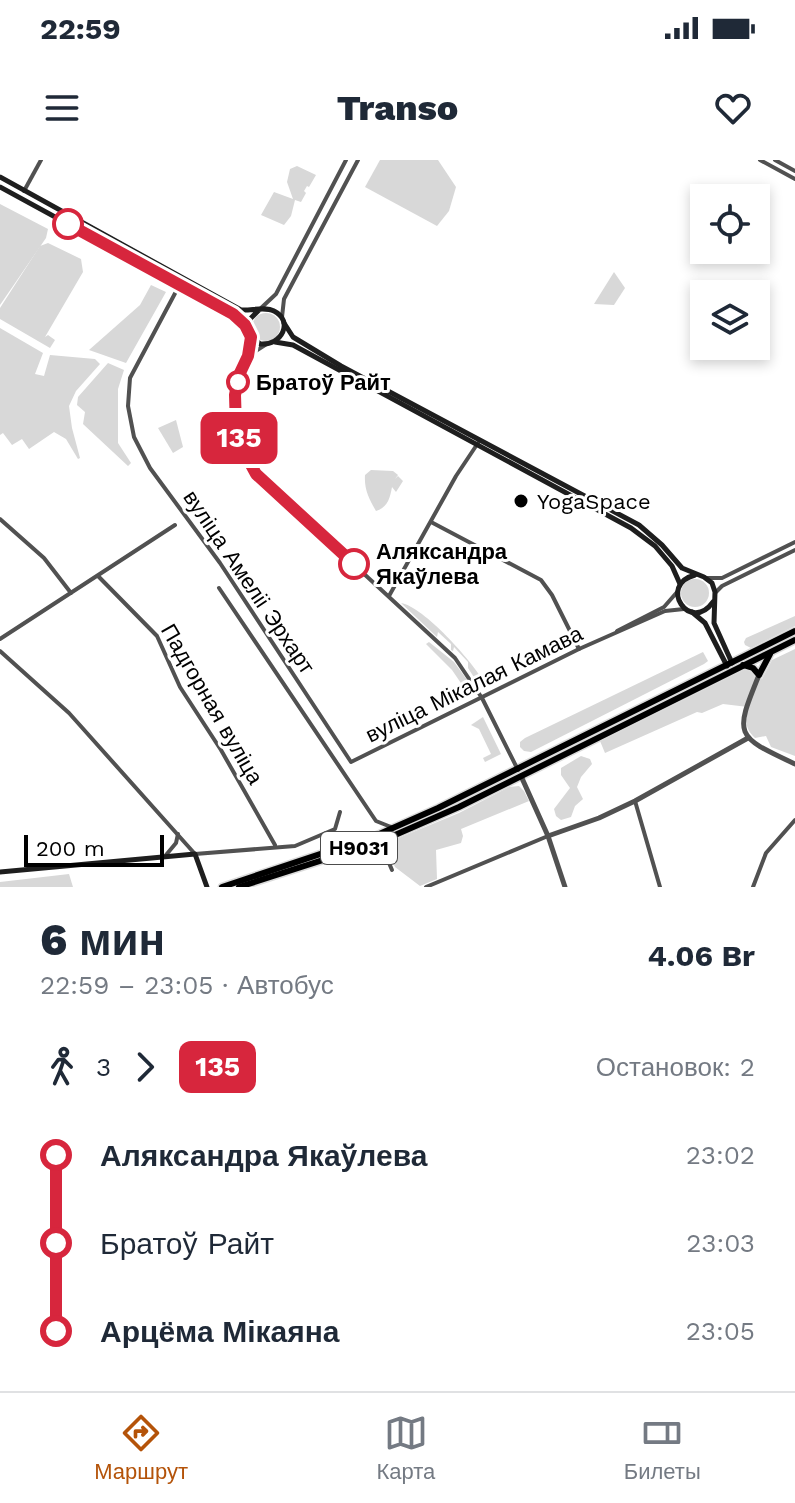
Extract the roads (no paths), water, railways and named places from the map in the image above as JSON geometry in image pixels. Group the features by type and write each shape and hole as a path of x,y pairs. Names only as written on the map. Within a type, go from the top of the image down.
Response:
{"main road":[{"path":"0,177 241,310 274,310 293,337 341,366 639,525 682,568 707,578 713,585 714,623 730,666"},
{"path":"0,187 233,314 249,334 265,345 275,342 283,334 283,321"},
{"path":"21,198 24,191"},
{"path":"249,334 250,319 259,310"},
{"path":"275,342 294,346 631,528 655,546 673,567 679,601 705,623 730,666"},
{"path":"679,588 689,576 696,575"},
{"path":"688,610 705,610 714,598"},
{"name":"Н9031","path":"239,887 399,829 520,773 795,631"},
{"name":"Н9031","path":"730,666 743,665 795,640"},
{"path":"743,665 753,668 759,675 764,661 774,650"},
{"name":"Н9031","path":"222,887 378,838"},
{"path":"0,872 195,854 207,887"}],"street":[{"path":"24,191 41,160"},
{"path":"259,310 276,294 346,160"},
{"path":"283,321 282,303 358,160"},
{"path":"760,160 795,179"},
{"path":"775,160 795,171"},
{"name":"вуліца Амеліі Эрхарт","path":"180,284 130,380 128,406 134,437 150,468 220,563 351,762"},
{"path":"249,334 248,356 236,390 234,416 240,442 256,474 455,658 482,698 520,773 548,836 565,887"},
{"path":"248,356 265,345"},
{"path":"389,596 456,476 481,440"},
{"path":"0,519 44,558 71,593"},
{"path":"431,522 541,580 579,649"},
{"path":"0,639 175,525"},
{"path":"707,578 722,578 795,542"},
{"path":"714,598 722,586 795,550"},
{"name":"Падгорная вуліца","path":"98,576 157,636 180,687 221,750 275,846"},
{"path":"219,588 376,821 378,838 392,870"},
{"name":"вуліца Мікалая Камава","path":"612,634 664,607 679,588"},
{"name":"вуліца Мікалая Камава","path":"351,762 612,634 669,609 688,610"},
{"path":"0,651 69,713 195,854 295,846 330,832 338,825 340,812"},
{"path":"759,675 742,718 743,729 748,738 795,764"},
{"path":"426,887 635,801 748,738"},
{"path":"635,801 660,887"},
{"path":"753,887 766,853 795,820"},
{"path":"376,821 399,829"},
{"path":"163,858 173,848 178,834"}],"place":[{"name":"Братоў Райт","path":"238,382"},
{"name":"YogaSpace","path":"521,501"},
{"name":"Аляксандра Якаўлева","path":"354,564"}]}
